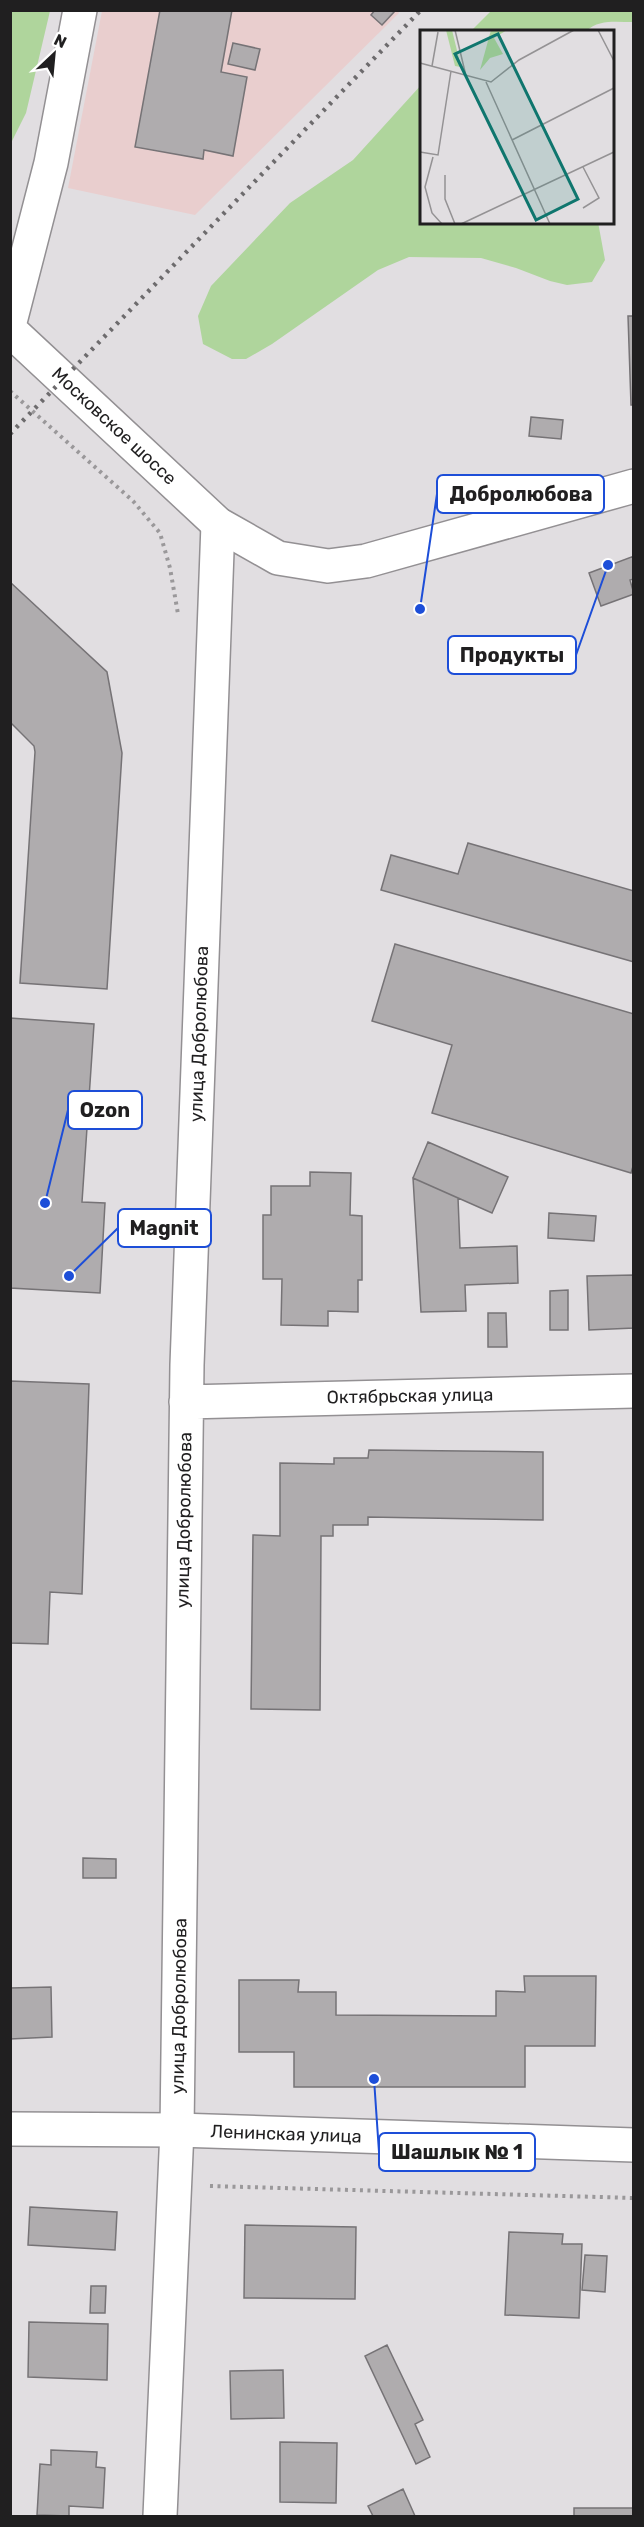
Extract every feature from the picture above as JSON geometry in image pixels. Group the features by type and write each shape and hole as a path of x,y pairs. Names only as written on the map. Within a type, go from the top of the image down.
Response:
{"street":[{"path":"10,322 51,163 80,10"},
{"name":"Московское шоссе","path":"10,330 218,524 278,558 328,566 366,561 633,486"},
{"name":"улица Добролюбова","path":"160,2517 177,2130 186,1402 218,524"},
{"name":"Октябрьская улица","path":"186,1402 633,1391"},
{"name":"Ленинская улица","path":"10,2129 177,2130 633,2145"}],"path":[{"path":"10,390 133,501 160,533 170,568 179,625"},
{"path":"204,2186 633,2198"}],"shaded area":[{"path":"397,10 399,13 195,215 68,188 102,11"}],"green space":[{"path":"11,10 50,11 26,113 11,143"},
{"path":"491,11 633,11 633,22 602,23 587,30 472,30"},
{"path":"420,86 420,224 598,224 605,260 592,282 567,285 481,258 409,257 378,270 272,344 246,359 232,359 203,344 198,316 211,286 290,203 353,160"}],"building":[{"path":"160,10 232,10 221,72 247,77 233,156 204,150 203,159 135,147"},
{"path":"375,10 393,10 394,12 382,25 371,15"},
{"path":"233,43 260,49 255,70 228,64"},
{"path":"628,316 634,316 634,405 631,405"},
{"path":"531,417 563,420 561,439 529,436"},
{"path":"634,556 634,579 630,580 634,594 601,606 589,573"},
{"path":"10,582 107,672 122,753 107,989 20,983 35,752 34,746 10,722"},
{"path":"468,843 634,891 634,962 381,890 391,855 458,874"},
{"path":"395,944 634,1014 634,1163 631,1173 432,1113 452,1045 372,1021"},
{"path":"10,1018 94,1024 82,1202 105,1203 100,1293 10,1288"},
{"path":"428,1142 508,1177 492,1213 413,1178"},
{"path":"310,1172 351,1173 350,1215 362,1216 362,1280 358,1280 358,1312 328,1311 328,1326 281,1325 282,1279 263,1279 263,1215 271,1215 271,1186 310,1186"},
{"path":"413,1178 458,1198 460,1248 517,1246 518,1283 465,1285 466,1311 421,1312"},
{"path":"549,1213 596,1216 594,1241 548,1238"},
{"path":"634,1275 634,1328 589,1330 587,1276"},
{"path":"568,1290 568,1330 550,1330 550,1291"},
{"path":"488,1313 506,1313 507,1347 488,1347"},
{"path":"10,1381 89,1384 82,1594 50,1592 48,1644 10,1643"},
{"path":"369,1450 543,1452 543,1520 368,1517 368,1525 333,1525 333,1536 321,1536 320,1710 251,1709 253,1535 280,1536 280,1463 334,1464 334,1458 368,1458"},
{"path":"83,1858 116,1859 116,1878 83,1878"},
{"path":"524,1976 596,1976 595,2046 525,2046 525,2087 294,2087 294,2052 239,2052 239,1980 299,1980 298,1992 336,1992 336,2015 496,2016 496,1991 525,1992"},
{"path":"51,1987 52,2037 10,2039 10,1988"},
{"path":"30,2207 117,2212 115,2250 28,2245"},
{"path":"245,2225 356,2227 355,2299 244,2298"},
{"path":"509,2232 563,2234 562,2244 582,2244 579,2318 505,2315"},
{"path":"585,2255 607,2256 605,2292 582,2290"},
{"path":"91,2286 106,2286 105,2313 90,2313"},
{"path":"29,2322 108,2324 107,2380 28,2377"},
{"path":"387,2345 423,2420 415,2424 430,2457 416,2464 365,2356"},
{"path":"283,2370 284,2418 231,2419 230,2371"},
{"path":"280,2442 337,2443 336,2503 280,2502"},
{"path":"51,2450 97,2452 96,2467 105,2468 103,2508 69,2506 69,2516 37,2515 40,2464 51,2465"},
{"path":"403,2489 415,2516 373,2516 368,2506"},
{"path":"574,2508 634,2508 634,2516 574,2516"}],"railway":[{"path":"10,434 421,10"}],"place":[{"name":"Продукты","path":"608,565"},
{"name":"Добролюбова","path":"420,609"},
{"name":"Ozon","path":"45,1203"},
{"name":"Magnit","path":"69,1276"},
{"name":"Шашлык № 1","path":"374,2079"}]}
